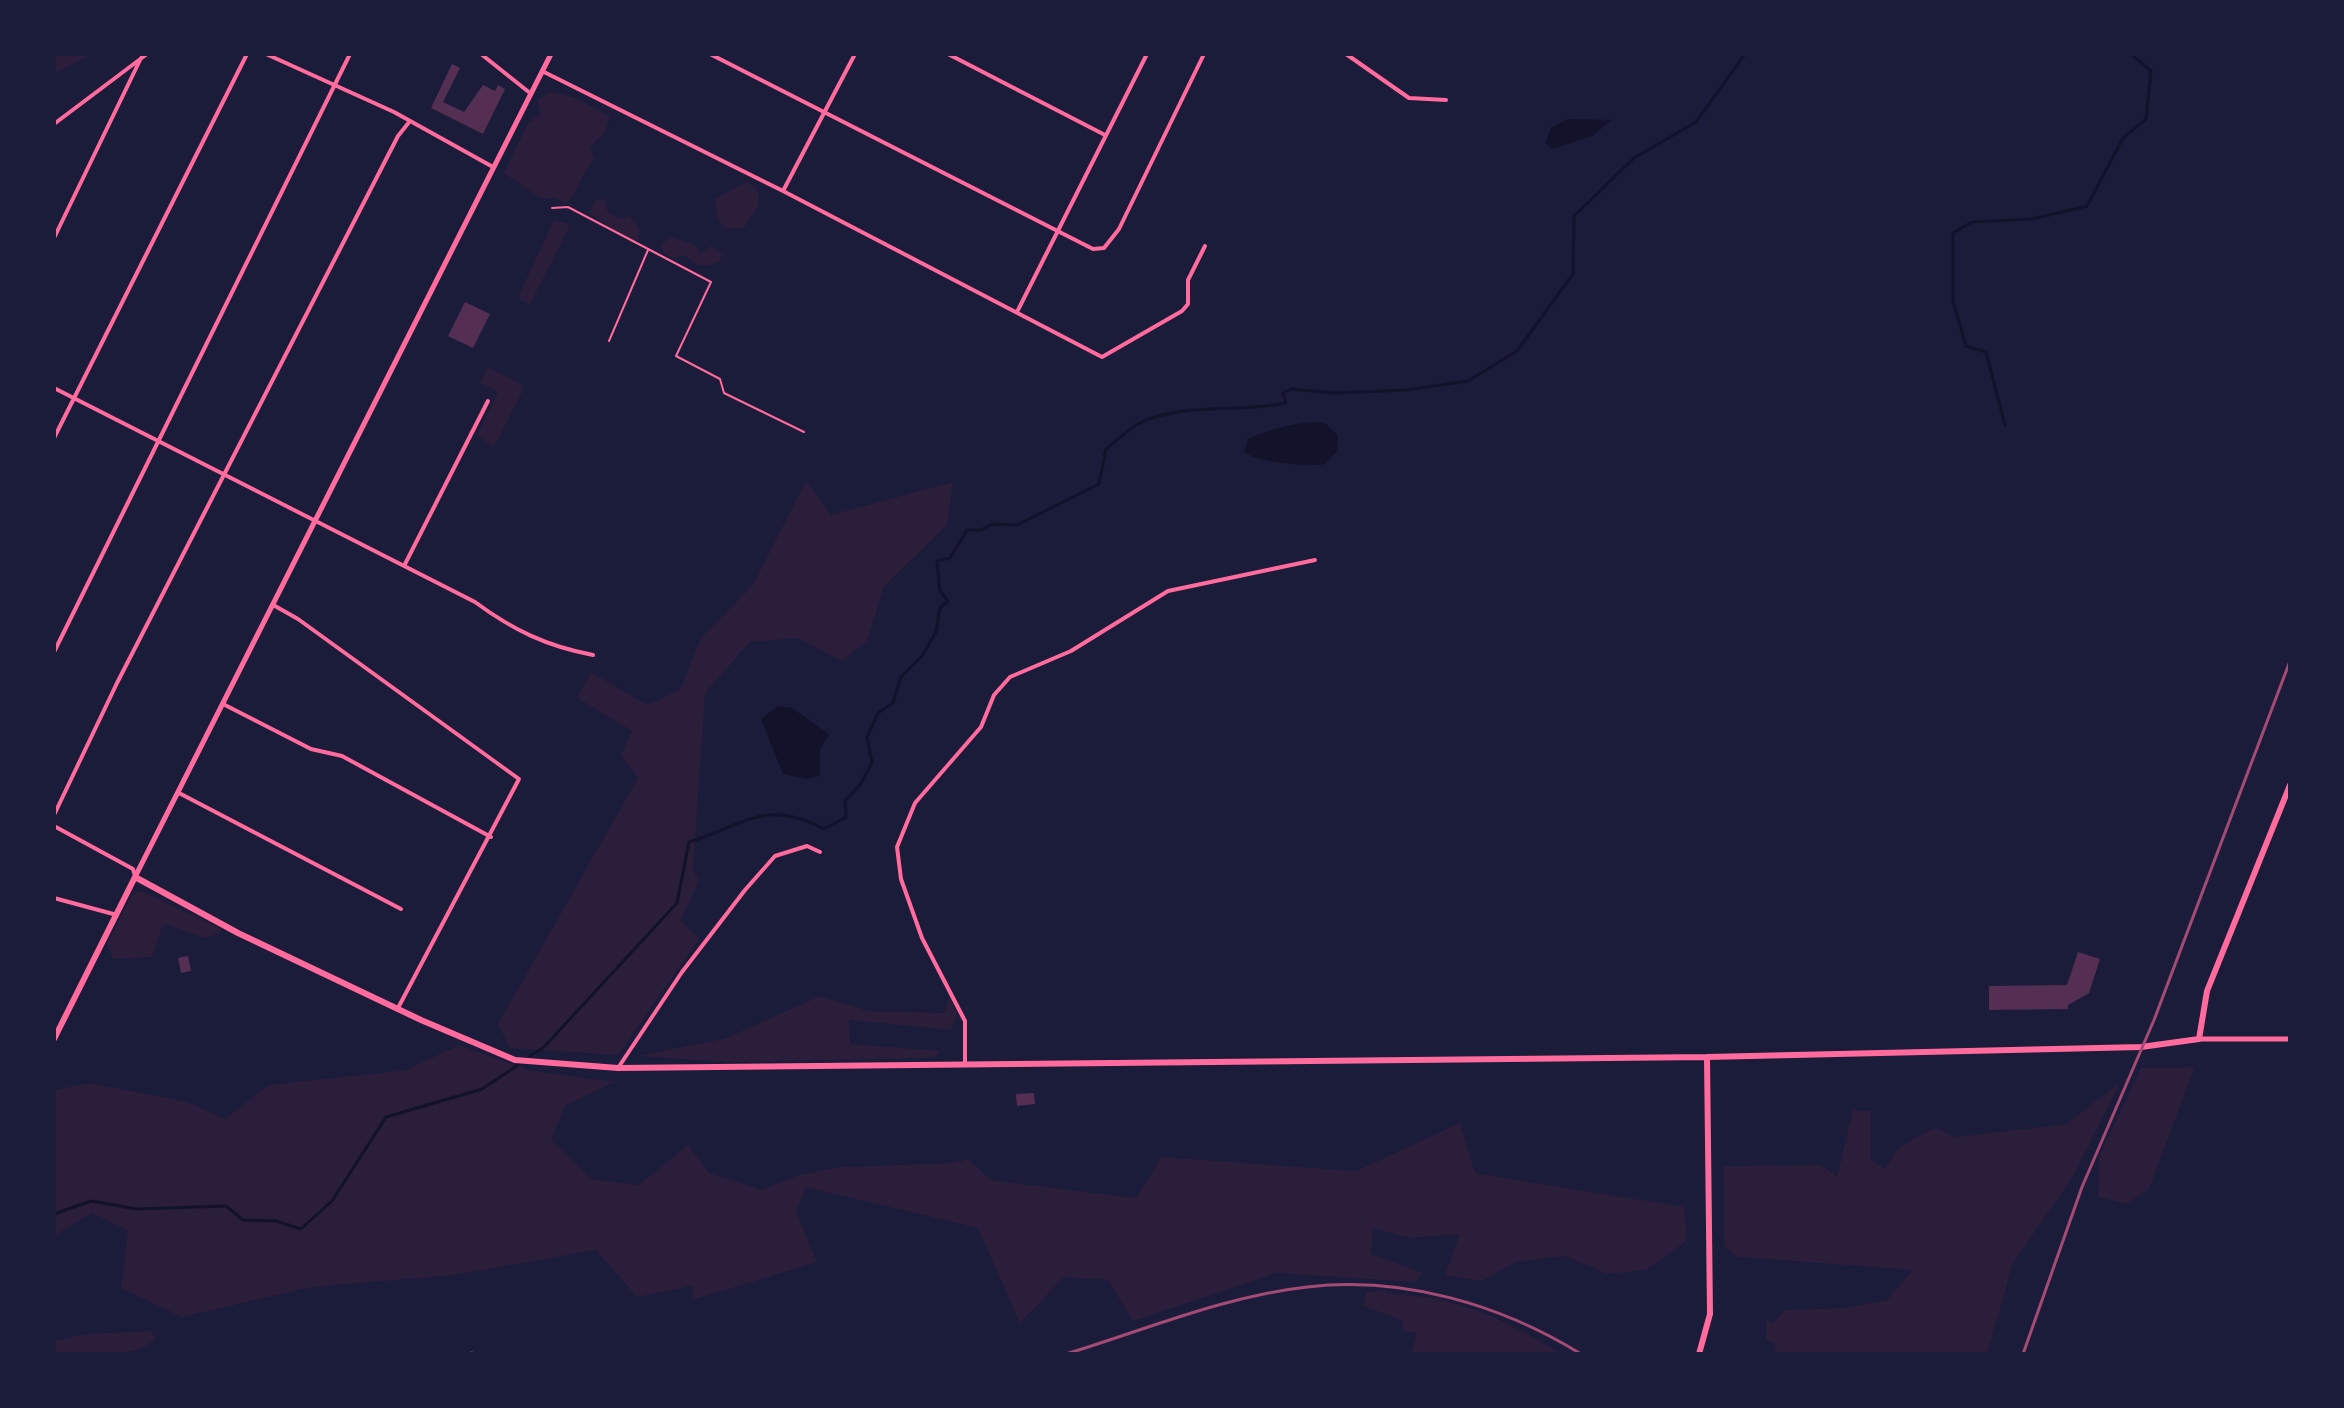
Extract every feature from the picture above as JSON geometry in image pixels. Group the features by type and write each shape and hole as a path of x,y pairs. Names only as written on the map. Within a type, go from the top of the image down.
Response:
{"main road":[{"path":"54,1039 135,877 214,922 421,1020 515,1060 618,1068 2105,1050 2199,1039 2207,991 2290,785"},
{"path":"1699,1354 1708,1332 1711,1275 1707,1057"}],"street":[{"path":"54,124 147,54"},
{"path":"54,438 247,54"},
{"path":"266,54 410,121 493,167"},
{"path":"54,652 350,54"},
{"path":"481,54 530,93"},
{"path":"135,877 275,606 551,54"},
{"path":"710,54 1093,249 1104,248 1119,229 1204,54"},
{"path":"783,191 855,54"},
{"path":"948,54 1105,135"},
{"path":"1017,312 1147,54"},
{"path":"1346,54 1409,98 1446,100"},
{"path":"54,238 141,58"},
{"path":"542,71 783,191 1102,357 1182,311 1188,304 1188,280 1205,246"},
{"path":"54,815 117,683 311,303 398,136 410,121"},
{"path":"54,388 475,602 510,628 554,647 593,655"},
{"path":"404,566 488,401"},
{"path":"965,1064 965,1021 922,938 901,879 897,847 915,803 981,727 994,695 1010,677 1071,651 1168,591 1315,560"},
{"path":"275,606 298,619 519,779 398,1008"},
{"path":"223,704 311,749 342,756 491,837"},
{"path":"179,793 401,909"},
{"path":"54,826 133,869 135,877"},
{"path":"618,1068 682,972 775,856 807,846 820,852"},
{"path":"54,898 117,915"},
{"path":"2199,1039 2290,1039"}],"lane":[{"path":"552,208 568,207 711,282 676,356 720,379 724,393 749,408 804,432"},
{"path":"609,341 648,249"}],"shaded area":[{"path":"54,54 92,54 54,74"},
{"path":"550,92 573,97 610,116 605,132 590,147 594,160 565,204 556,198 541,198 504,173 528,123 541,114 537,100"},
{"path":"1568,119 1612,120 1592,136 1552,149 1545,143 1551,128"},
{"path":"747,181 758,192 758,206 743,229 725,228 717,218 715,199"},
{"path":"605,199 608,213 619,219 629,216 641,232 637,241 631,242 589,213 595,201"},
{"path":"554,220 569,224 568,230 530,304 520,300 520,293"},
{"path":"671,237 695,245 701,253 711,246 722,254 720,262 701,265 685,255 673,258 663,253 661,244"},
{"path":"488,367 521,384 523,390 494,447 477,435 498,392 480,383"},
{"path":"1314,422 1325,423 1338,436 1337,451 1325,464 1270,461 1244,451 1248,439 1256,435"},
{"path":"806,481 831,515 953,482 947,525 884,586 867,641 842,661 798,638 750,642 705,693 693,870 699,881 680,921 700,938 618,1055 510,1048 498,1024 638,778 621,755 632,731 577,698 591,672 647,705 680,690 701,638 753,585"},
{"path":"778,706 792,708 829,734 820,750 820,775 808,779 783,774 761,719"},
{"path":"141,891 220,928 220,933 205,938 166,924 162,927 152,957 113,959 107,944 132,895"},
{"path":"820,996 869,1011 945,1013 949,996 957,1013 951,1030 849,1020 850,1044 941,1051 935,1058 727,1062 636,1056 724,1039"},
{"path":"459,1045 529,1070 614,1082 565,1106 551,1140 592,1179 639,1185 688,1145 709,1173 761,1190 799,1175 841,1167 953,1163 968,1159 991,1180 1136,1198 1162,1157 1356,1171 1460,1123 1475,1173 1684,1207 1687,1241 1646,1270 1608,1274 1565,1256 1516,1262 1482,1281 1445,1275 1460,1234 1410,1238 1373,1228 1371,1254 1423,1273 1415,1282 1276,1273 1133,1321 1108,1280 1064,1277 1020,1323 978,1228 806,1187 796,1211 817,1262 693,1300 692,1286 637,1297 596,1250 455,1275 312,1287 182,1317 121,1288 128,1231 92,1213 54,1236 54,1090 90,1083 188,1102 225,1119 269,1085 406,1070"},
{"path":"2195,1067 2149,1189 2126,1204 2098,1197 2099,1156 2141,1068"},
{"path":"2120,1083 2072,1178 2013,1263 1987,1354 1776,1354 1774,1342 1766,1341 1766,1319 1773,1323 1785,1310 1845,1308 1887,1300 1913,1270 1738,1257 1724,1246 1724,1166 1821,1165 1837,1177 1853,1110 1870,1111 1870,1159 1885,1169 1899,1147 1935,1128 1956,1137 2066,1124"},
{"path":"1383,1290 1471,1308 1562,1354 1411,1354 1417,1333 1403,1331 1402,1320 1363,1306 1366,1292"},
{"path":"151,1331 156,1339 133,1351 107,1355 54,1354 54,1341 86,1334"}],"building":[{"path":"452,64 460,68 443,102 464,112 483,85 495,91 498,85 505,89 483,134 431,108"},
{"path":"465,302 490,314 473,348 448,336"},
{"path":"2078,952 2100,959 2089,993 2068,1005 2068,1009 1989,1010 1989,986 2067,985"},
{"path":"188,956 191,971 181,973 178,958"},
{"path":"1034,1093 1035,1104 1017,1106 1016,1094"}],"waterway":[{"path":"530,1056 544,1047 677,903 689,842 741,822 770,815 804,820 824,829 846,817 845,801 860,785 872,763 867,737 878,713 893,703 901,677 922,656 936,632 940,608 948,601 940,591 937,561 950,558 967,530 981,530 992,524 1017,525 1099,484 1106,449 1132,427 1152,418 1170,413 1286,403 1283,393 1291,389 1334,393 1406,390 1468,381 1517,351 1573,274 1574,216 1634,158 1696,122 1745,54"},
{"path":"2005,425 1986,352 1966,346 1953,301 1953,233 1972,222 2032,219 2087,206 2123,138 2146,119 2151,71 2131,54"},
{"path":"54,1214 91,1201 137,1209 226,1206 243,1220 276,1221 301,1229 332,1201 386,1117 482,1089 518,1065"}],"railway":[{"path":"2023,1354 2082,1187 2154,1020 2290,661"},
{"path":"1066,1354 1246,1298 1276,1291 1343,1285 1415,1290 1450,1298 1518,1321 1581,1354"},
{"path":"468,1354 472,1353"}]}
